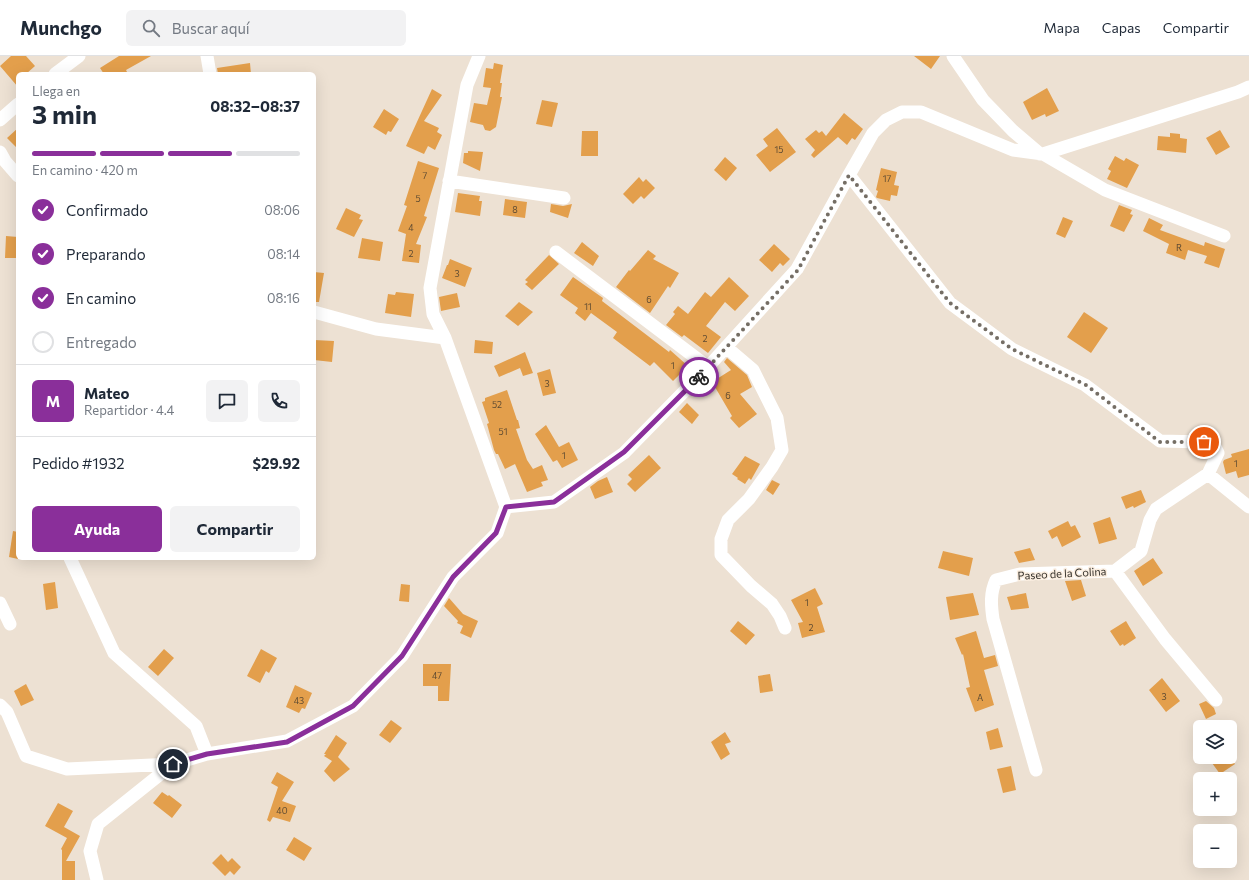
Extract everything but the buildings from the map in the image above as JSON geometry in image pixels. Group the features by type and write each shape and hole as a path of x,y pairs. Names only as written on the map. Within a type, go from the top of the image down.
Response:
{"street":[{"path":"57,72 79,56"},
{"path":"207,56 210,72"},
{"path":"0,705 7,712 26,756 67,769 173,764 207,754 287,742 353,706 402,656 453,577 496,533 506,507 445,338 433,314 430,288 467,85 479,56"},
{"path":"954,56 983,100 1013,131 1041,154 1105,190 1224,236"},
{"path":"506,507 554,502 624,452 708,367 798,270 873,133 886,120 902,112 920,112 1013,150 1041,154 1238,92 1249,87"},
{"path":"0,120 16,106"},
{"path":"0,152 5,161 16,174"},
{"path":"849,175 950,303 1012,349 1086,385 1160,442 1204,442 1214,445 1218,453 1208,474 1249,507"},
{"path":"449,181 564,198"},
{"path":"556,252 708,367"},
{"path":"316,313 376,329 445,338"},
{"path":"726,347 753,370 777,418 782,450 772,468 749,498 728,520 721,539 721,555 751,586 772,604 780,616 784,628"},
{"name":"Paseo de la Colina","path":"1036,770 993,619 991,602 996,580 1020,574 1115,570 1142,551 1150,520 1156,509 1208,474"},
{"path":"71,560 114,653 196,726 207,754"},
{"path":"1115,570 1165,640 1216,700"},
{"path":"0,603 10,624"},
{"path":"97,880 90,851 98,824 173,764"}],"way so far":[{"path":"699,377 798,270 849,175 950,303 1012,349 1086,385 1160,442 1204,442"}],"route":[{"path":"173,764 207,754 287,742 353,706 402,656 453,577 496,533 506,507 554,502 624,452 699,377"}]}
